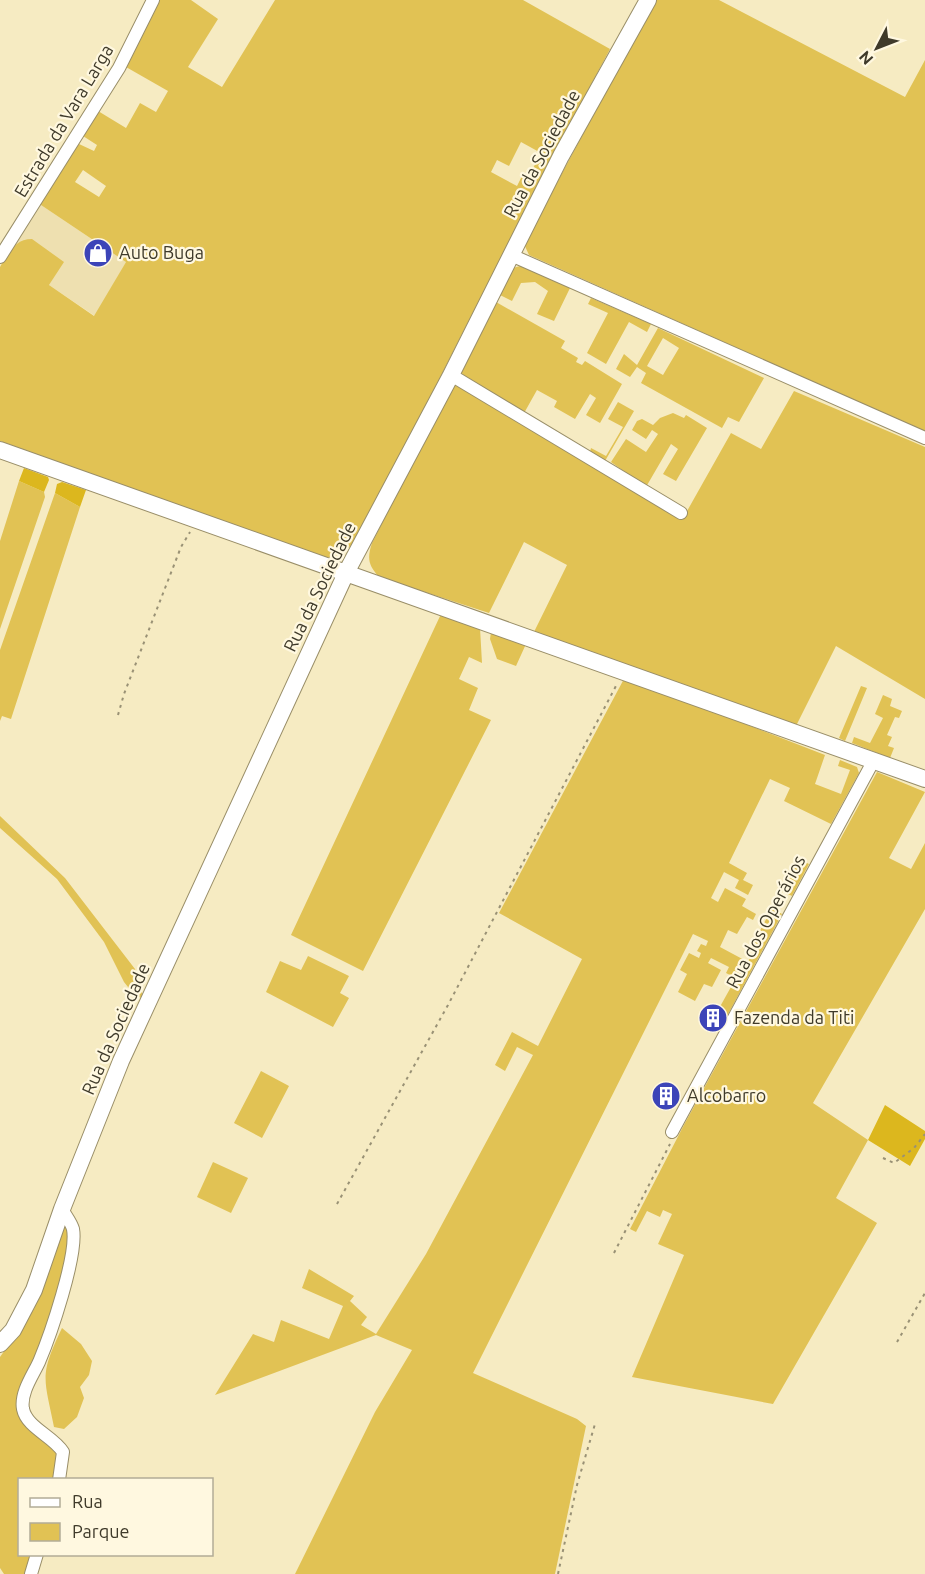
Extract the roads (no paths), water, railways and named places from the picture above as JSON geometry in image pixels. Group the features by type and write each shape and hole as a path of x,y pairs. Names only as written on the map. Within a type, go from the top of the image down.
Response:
{"street":[{"name":"Estrada da Vara Larga","path":"0,257 119,68 153,0"},
{"name":"Rua da Sociedade","path":"0,1344 13,1330 34,1290 62,1209 130,1039 347,572 451,375 561,156 648,0"},
{"path":"511,255 925,438"},
{"path":"451,375 681,513"},
{"path":"0,450 925,779"},
{"name":"Rua dos Operários","path":"672,1132 874,760"},
{"path":"59,1478 63,1452 58,1444 29,1421 23,1409 24,1395 48,1341 61,1300 70,1255 73,1229 62,1209"},
{"path":"31,1574 36,1556"}],"place":[{"name":"Auto Buga","path":"98,253"},
{"name":"Fazenda da Titi","path":"713,1018"},
{"name":"Alcobarro","path":"666,1096"}]}
